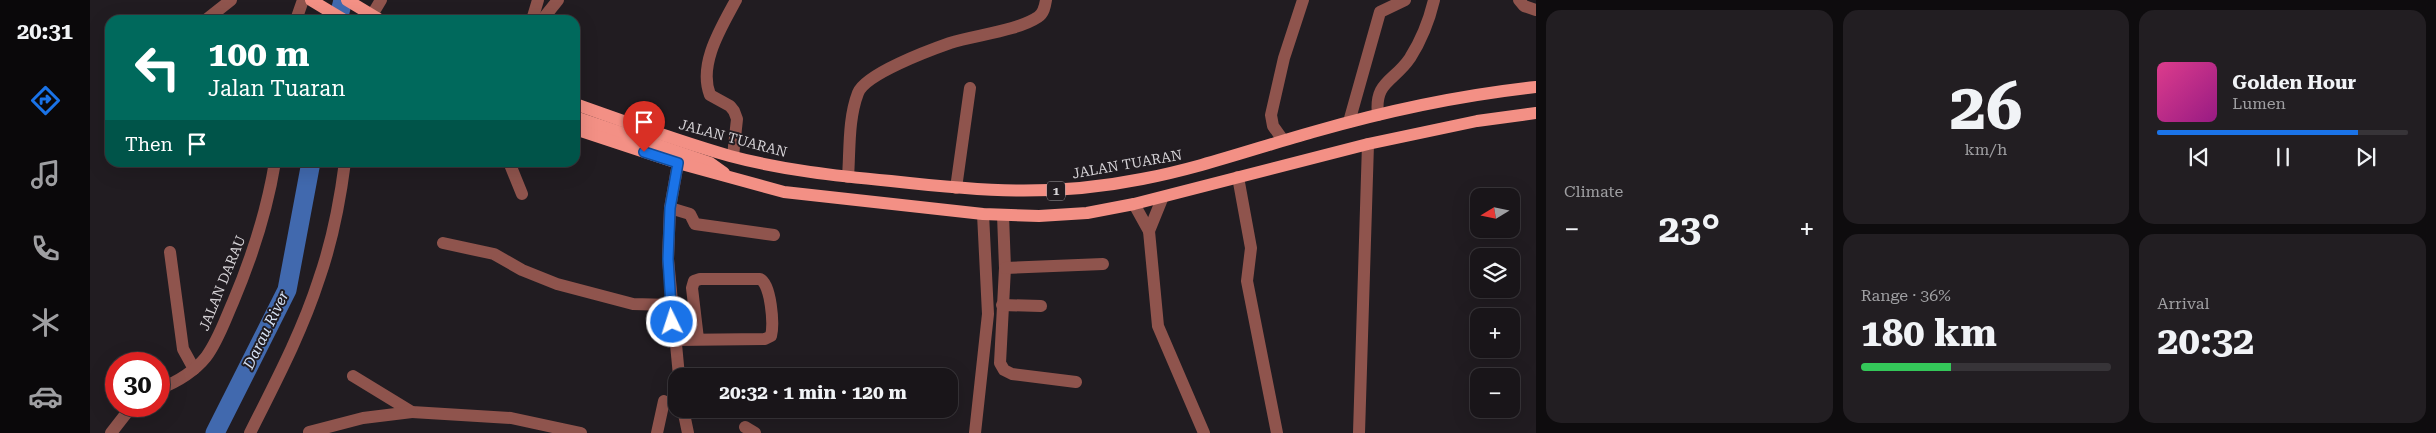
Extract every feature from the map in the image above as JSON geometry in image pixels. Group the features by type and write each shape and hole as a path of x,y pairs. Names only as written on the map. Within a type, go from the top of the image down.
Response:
{"main road":[{"path":"311,0 336,15"},
{"path":"347,0 371,15"},
{"name":"JALAN TUARAN","path":"580,106 691,144 780,167 848,177 956,188 1042,192 1109,185 1172,172 1378,115 1480,94 1536,88"},
{"name":"1","path":"580,131 678,163 784,192 983,214 1064,215 1162,198 1368,144 1477,121 1536,113"},
{"path":"580,119 710,163 729,178"}],"street":[{"path":"212,15 231,0"},
{"path":"298,15 303,0"},
{"path":"377,15 381,0"},
{"path":"534,15 538,0"},
{"path":"546,15 558,0"},
{"path":"733,156 737,119 730,106 710,96 705,78 716,38 736,0"},
{"path":"848,177 851,131 858,93 866,82 877,74 950,43 1006,29 1038,16 1045,8 1046,0"},
{"path":"1283,140 1273,126 1271,115 1284,58 1303,0"},
{"path":"1349,122 1378,16 1391,3 1405,0"},
{"path":"1378,115 1376,102 1379,90 1408,60 1420,41 1430,18 1434,0"},
{"path":"1519,0 1524,6 1536,10"},
{"path":"956,188 970,88"},
{"path":"1360,433 1368,144"},
{"path":"678,163 670,208 668,259 678,368"},
{"name":"JALAN DARAU","path":"170,384 181,379 194,369 206,357 215,340 255,248 274,167"},
{"path":"250,433 292,348 320,278 342,188 344,167"},
{"path":"511,167 522,194"},
{"path":"1238,177 1251,248 1247,281 1277,433"},
{"path":"1149,231 1162,198"},
{"path":"1134,204 1149,231 1158,326 1204,433"},
{"path":"670,208 690,214 695,224 774,235"},
{"path":"975,433 988,314 983,214"},
{"path":"1003,215 1005,268 1000,363 1004,370 1012,374 1076,382"},
{"path":"443,243 494,254 522,270 557,284 633,304 671,305"},
{"path":"170,252 183,349 194,369"},
{"path":"1005,268 1103,264"},
{"path":"674,340 766,339 771,336 769,290 764,281 760,279 700,279 694,281 692,288 698,339"},
{"path":"1002,305 1041,306"},
{"path":"353,376 412,412"},
{"path":"657,433 664,401"},
{"path":"309,432 363,418 412,412 511,418 581,433"},
{"path":"111,433 123,417"},
{"path":"684,418 685,432"}],"waterway":[{"name":"Darau River","path":"339,15 343,0"},
{"name":"Darau River","path":"215,433 287,290 310,167"}],"route":[{"path":"644,152 678,163 670,208 668,259 672,322"}]}
